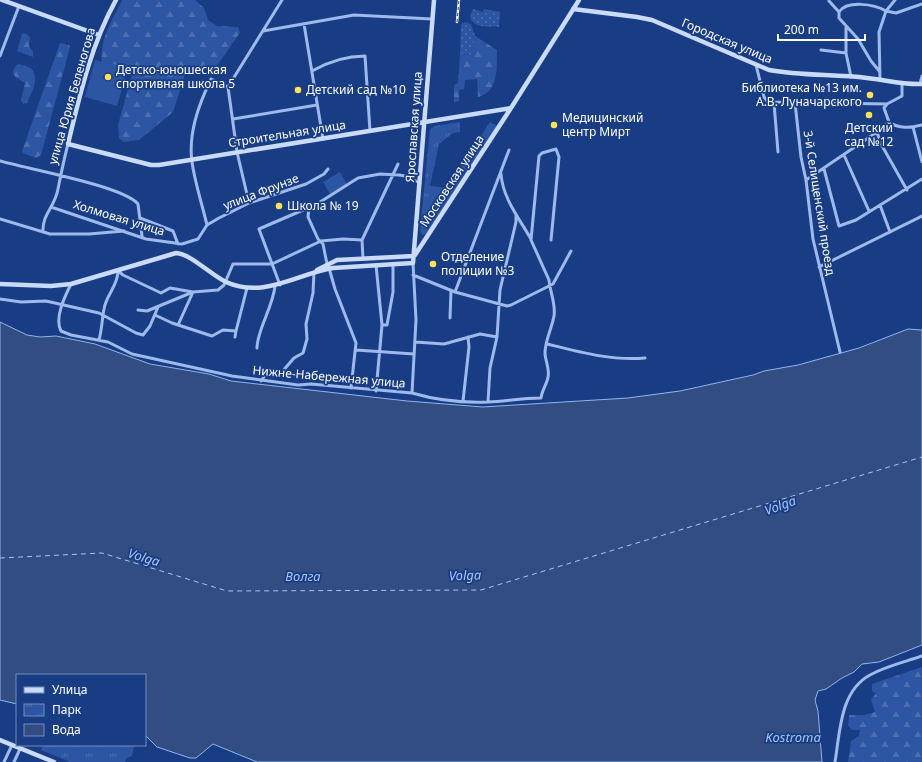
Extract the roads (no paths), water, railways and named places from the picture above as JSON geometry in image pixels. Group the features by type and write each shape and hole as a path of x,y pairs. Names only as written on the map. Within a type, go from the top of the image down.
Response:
{"street":[{"path":"2,0 99,35"},
{"name":"улица Юрия Беленогова","path":"43,232 44,219 58,190 68,144 99,35 116,0"},
{"path":"249,203 238,152 228,87 282,0"},
{"name":"Ярославская улица","path":"414,256 434,0"},
{"path":"880,80 879,32 886,11 895,0"},
{"path":"829,1 839,12 839,18 858,39 871,62 880,72"},
{"name":"Городская улица","path":"576,3 652,20 769,70 786,73 921,84"},
{"name":"Московская улица","path":"412,393 416,320 413,275 414,256 511,108 576,3"},
{"path":"839,12 847,6 863,4 874,5 886,11 896,13 922,4"},
{"path":"0,56 19,6"},
{"path":"263,30 354,15 432,19"},
{"path":"304,24 323,139"},
{"path":"846,27 846,53 851,78"},
{"path":"821,50 846,53"},
{"path":"312,71 326,63 355,56 365,56 370,131"},
{"path":"756,65 766,100 774,103 887,104 902,96 902,83"},
{"path":"921,84 922,76"},
{"path":"207,225 192,160 195,116 211,79 228,87"},
{"path":"774,103 778,152"},
{"name":"3-й Селищенский проезд","path":"795,103 813,240 840,352"},
{"path":"887,104 884,108 889,122 898,127 913,127 922,125"},
{"path":"233,119 317,105"},
{"name":"Строительная улица","path":"68,144 151,166 511,108"},
{"path":"806,180 878,132 889,122"},
{"path":"913,127 922,162"},
{"path":"878,132 881,144 907,190"},
{"path":"531,240 540,156 542,153 556,149 559,157 551,240"},
{"path":"450,318 453,292 509,150"},
{"path":"844,155 869,211"},
{"path":"0,161 90,183 128,196 138,204 142,236"},
{"path":"363,259 362,240 398,164"},
{"name":"улица Фрунзе","path":"180,244 198,239 207,225 249,203 306,184 324,174 328,169"},
{"path":"824,169 839,226 856,220 922,180"},
{"path":"501,172 505,192 516,215 531,240 549,280 548,287 554,300 554,314 547,344 609,358 625,360 645,358"},
{"path":"257,348 262,327 277,285 272,264 259,229 309,208 358,178 370,175 393,175 405,176 420,183"},
{"path":"880,205 890,232"},
{"name":"Холмовая улица","path":"51,207 142,236 146,239 180,244"},
{"path":"309,208 308,217 313,230 321,241 335,290 354,337 356,350 351,388"},
{"path":"488,402 490,368 497,337 500,290 516,222 516,215"},
{"path":"819,267 922,216"},
{"path":"140,218 173,231 180,244 181,253"},
{"path":"0,219 43,232 89,234 126,231"},
{"path":"416,233 421,238 427,237"},
{"path":"118,271 161,293 170,288 193,292 215,291 221,288 233,264 272,264 321,241 343,239 362,240"},
{"path":"413,275 453,292 499,304 511,305 548,287 557,280 571,251"},
{"path":"0,284 51,286 71,284 167,255 181,253 225,281 247,288 277,285 314,272 337,260 414,256"},
{"path":"328,266 413,263"},
{"path":"382,325 387,325 391,306 393,264"},
{"path":"376,265 382,325 376,391"},
{"path":"99,340 104,316 104,308 116,282 118,271"},
{"path":"261,381 266,374 281,373 294,358 303,353 307,339 306,324 313,293 314,272"},
{"name":"Нижне-Набережная улица","path":"71,284 62,305 59,322 61,330 71,335 99,340 132,354 261,381 412,393 428,397 488,402 506,399 541,398 542,390 548,377 545,353 547,344"},
{"path":"235,337 247,288"},
{"path":"138,310 147,311 193,292"},
{"path":"178,325 193,292"},
{"path":"0,299 21,302 46,302 62,305 104,316 136,333 143,335 158,307"},
{"path":"155,315 178,325 212,336 223,330 236,331"},
{"path":"415,342 444,344 480,334 497,337"},
{"path":"463,400 469,347 468,337"},
{"path":"356,350 380,353 414,354"},
{"path":"835,762 846,706 852,690 871,674 922,656"},
{"path":"0,740 54,762"},
{"path":"4,762 12,745"},
{"path":"14,762 20,749"}],"water":[{"name":"Волга","path":"0,322 27,335 40,337 56,336 95,344 150,364 209,374 231,381 407,401 483,407 628,398 680,391 753,375 764,371 798,365 859,348 908,329 922,330 922,645 879,662 862,664 854,672 826,689 818,691 815,700 818,711 822,762 257,762 213,744 196,758 190,758 157,747 146,736 146,674 16,674 16,704 0,700"}],"railway":[{"path":"457,22 459,0"}],"place":[{"name":"Детско-юношеская спортивная школа 5","path":"108,77"},
{"name":"Детский сад №10","path":"298,90"},
{"name":"Библиотека №13 им. А.В. Луначарского","path":"870,95"},
{"name":"Детский сад №12","path":"869,115"},
{"name":"Медицинский центр Мирт","path":"554,125"},
{"name":"Школа № 19","path":"279,206"},
{"name":"Отделение полиции №3","path":"433,264"}],"water label":[{"name":"Volga","path":"780,505"},
{"name":"Volga","path":"144,557"},
{"name":"Volga","path":"465,575"},
{"name":"Kostroma","path":"793,737"}]}
